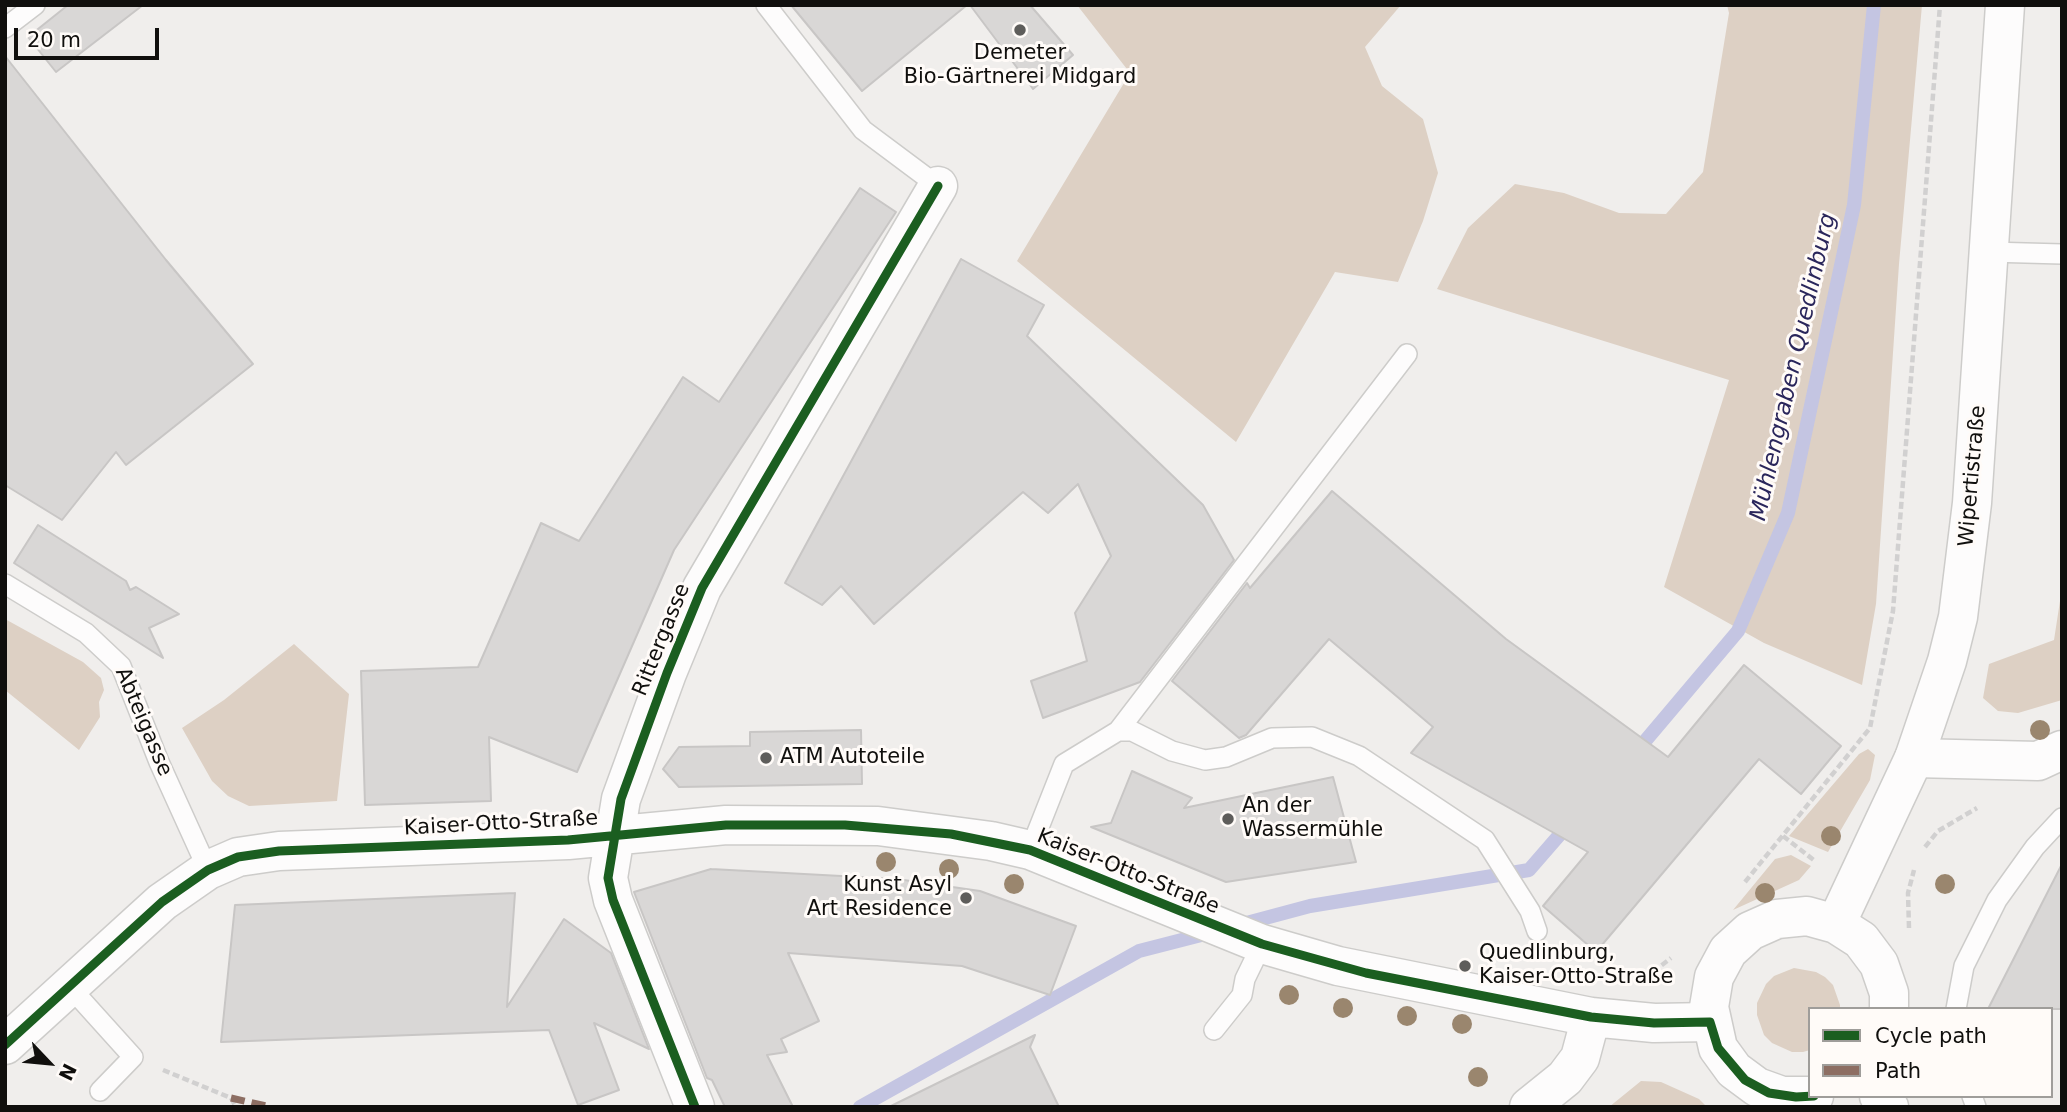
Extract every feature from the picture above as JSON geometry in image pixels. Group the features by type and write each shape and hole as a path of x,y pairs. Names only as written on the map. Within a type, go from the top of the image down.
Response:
{"street":[{"name":"Wipertistraße","path":"1836,924 1914,758 1947,661 1958,617 1972,503 2005,5"},
{"name":"Rittergasse","path":"695,1107 613,900 608,878 613,836 628,777 702,588 938,186"},
{"path":"1914,758 2039,761 2062,750"},
{"name":"Kaiser-Otto-Straße","path":"5,1045 162,902 208,870 238,858 279,851 613,836 726,825 845,824 937,832 1030,850 1262,944 1366,973 1591,1017 1654,1023 1710,1022"},
{"path":"1808,1096 1769,1093 1745,1080 1718,1048 1710,1022 1710,992 1720,964 1750,931 1792,916 1807,916 1836,924 1861,940 1879,964 1889,993 1889,1007"},
{"path":"1529,1107 1564,1078 1580,1058 1591,1017"}],"lane":[{"path":"5,28 34,5"},
{"path":"766,5 863,130 938,186"},
{"path":"1989,252 2062,254"},
{"path":"1030,850 1064,764 1118,731 1407,354"},
{"name":"Abteigasse","path":"5,584 86,633 121,666 159,762 208,870"},
{"path":"1118,731 1132,731 1188,757 1205,760 1226,757 1272,738 1312,737 1359,756 1485,840 1530,911 1537,931"},
{"path":"1956,1007 1964,966 1997,900 2035,847 2062,818"},
{"path":"1214,1030 1242,995 1245,979 1262,944"},
{"path":"69,985 133,1057 100,1091"}],"path":[{"path":"1743,885 1870,728 1890,624 1941,5"},
{"path":"1922,851 1938,831 1977,808"},
{"path":"1783,836 1822,866"},
{"path":"1910,940 1908,893 1917,862"},
{"path":"1899,905 1908,909"},
{"path":"1591,1017 1638,976 1654,971 1674,956"},
{"path":"133,1057 231,1098 236,1107"}],"shaded area":[{"path":"1077,5 1401,5 1365,47 1382,86 1423,119 1438,173 1423,221 1398,282 1335,272 1236,442 1017,261 1130,73"},
{"path":"1727,5 1922,5 1899,264 1876,604 1862,685 1764,643 1664,587 1729,380 1437,289 1468,228 1515,184 1564,193 1619,213 1666,214 1703,172 1729,13"},
{"path":"2062,588 2062,700 2018,713 1998,711 1983,698 1989,664 2054,640"},
{"path":"5,619 83,662 101,678 104,690 99,702 100,717 79,750 5,690"},
{"path":"294,644 349,694 337,801 249,806 228,796 212,781 182,728 224,700"},
{"path":"1868,749 1875,755 1870,780 1828,852 1789,836 1859,754"},
{"path":"1791,855 1811,866 1799,880 1733,910 1775,859"},
{"path":"1794,968 1816,972 1833,985 1840,1007 1808,1007 1808,1051 1792,1052 1772,1043 1764,1035 1757,1015 1757,1003 1766,984 1774,976"},
{"path":"1641,1081 1661,1082 1699,1099 1707,1107 1609,1107"}],"building":[{"path":"68,5 143,5 56,72 28,37"},
{"path":"791,5 967,5 862,91"},
{"name":"Demeter Bio-Gärtnerei Midgard","path":"970,5 1030,5 1073,55 1033,89"},
{"path":"5,56 166,260 253,364 126,465 116,452 62,520 5,485"},
{"path":"860,188 896,212 674,550 577,772 489,737 491,801 365,805 361,671 478,667 541,523 579,541 683,377 719,402"},
{"path":"961,259 1044,305 1027,336 1203,505 1234,560 1140,682 1043,718 1031,681 1087,661 1075,613 1111,556 1078,484 1048,513 1023,492 874,624 841,586 822,605 785,583"},
{"path":"1332,491 1506,639 1668,757 1744,665 1841,746 1801,794 1759,759 1596,952 1543,906 1588,852 1411,753 1433,727 1329,639 1246,735 1239,738 1172,681 1247,583 1250,588"},
{"path":"38,525 126,581 130,590 136,587 179,614 149,628 163,658 14,563"},
{"name":"ATM Autoteile","path":"861,730 862,784 679,787 663,769 679,747 750,746 750,732"},
{"name":"An der Wassermühle","path":"1132,771 1192,798 1184,808 1333,777 1356,862 1226,882 1091,827 1111,823"},
{"path":"2062,864 2062,1009 1989,1007"},
{"path":"711,869 897,879 980,891 1076,926 1050,995 962,966 788,953 819,1021 781,1039 787,1052 767,1055 793,1107 725,1107 712,1080 707,1078 634,892"},
{"path":"515,893 507,1007 564,919 611,953 649,1049 594,1023 619,1090 578,1105 549,1030 221,1042 235,905"},
{"path":"1035,1035 1030,1047 1059,1107 889,1107"}],"waterway":[{"name":"Mühlengraben Quedlinburg","path":"1646,740 1738,631 1788,513 1854,205 1874,5"},
{"name":"Mühlengraben Quedlinburg","path":"1239,925 1310,906 1529,870 1562,832"},
{"name":"Mühlengraben Quedlinburg","path":"860,1107 1139,951 1209,933"}],"marked path":[{"path":"231,1098 271,1107"}],"cycle path":[{"path":"695,1107 613,900 608,878 621,799 667,673 702,588 938,186"},
{"path":"5,1045 162,902 208,870 238,857 279,851 568,840 726,825 845,825 951,834 1030,850 1262,944 1366,973 1591,1017 1654,1023 1710,1022 1718,1048 1745,1080 1769,1093 1808,1096"}],"place":[{"name":"Demeter Bio-Gärtnerei Midgard","path":"1020,30"},
{"name":"ATM Autoteile","path":"766,758"},
{"name":"An der Wassermühle","path":"1228,819"},
{"name":"Kunst Asyl Art Residence","path":"966,898"},
{"name":"Quedlinburg, Kaiser-Otto-Straße","path":"1465,966"}]}
